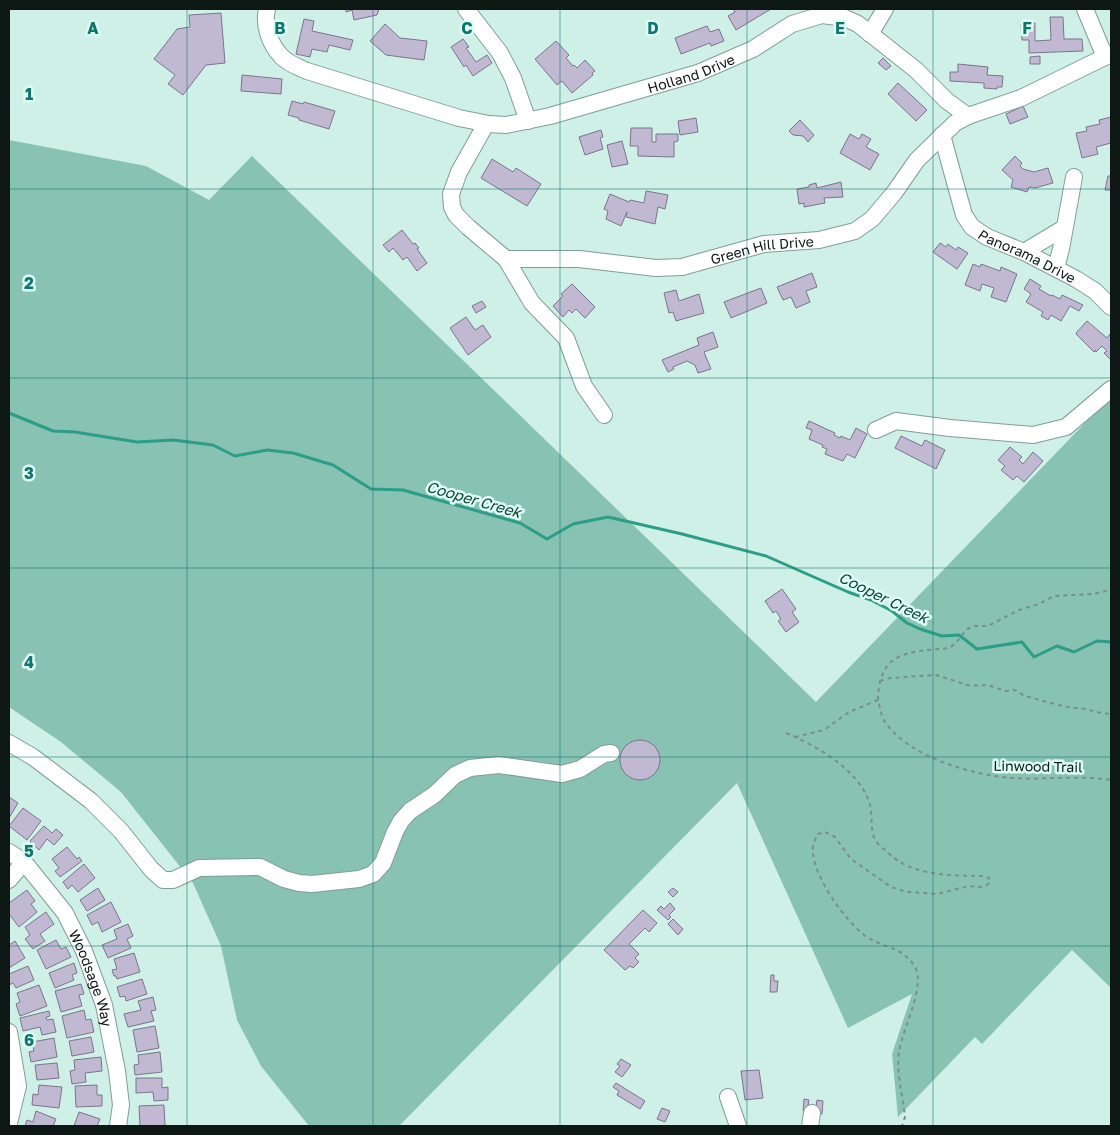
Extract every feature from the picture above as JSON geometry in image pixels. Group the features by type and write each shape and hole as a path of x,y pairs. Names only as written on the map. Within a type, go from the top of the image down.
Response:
{"street":[{"name":"Holland Drive","path":"267,9 265,17 267,33 280,56 291,64 307,71 459,118 486,124 506,125 550,116 698,73 753,49 792,24 822,15 845,18 858,24 916,70 954,106 968,116"},
{"path":"466,9 500,52 513,78 528,121"},
{"path":"870,34 885,9"},
{"path":"968,116 1021,98 1108,56 1084,9"},
{"name":"Green Hill Drive","path":"506,259 579,259 656,268 682,267 764,244 819,240 855,231 872,219 894,193 917,160 955,123 968,116"},
{"path":"486,124 459,172 451,194 452,207 456,215 468,227 506,259 532,302 566,338 584,386 604,415"},
{"name":"Panorama Drive","path":"942,135 964,215 972,227 987,237 1024,252 1076,279 1095,292 1111,307"},
{"path":"1056,268 1074,177"},
{"path":"1024,252 1064,228"},
{"path":"876,430 896,421 1033,435 1066,428 1111,389"},
{"path":"9,744 33,757 91,801 121,831 152,870 163,880 173,880 199,868 260,867 299,884 359,879 373,874 383,863 395,832 401,821 410,811 434,795 455,776 470,768 499,765 562,774 580,769 604,754 611,753"},
{"name":"Woodsage Way","path":"9,852 24,862 65,913 84,952 104,1005 117,1071 121,1105 118,1126"},
{"path":"9,880 24,862"},
{"path":"9,1032 18,1086 9,1123"},
{"path":"728,1096 738,1126"}],"path":[{"path":"795,737 824,730 849,712 878,700 880,681 884,669 892,660 902,654 949,648 955,644 967,629 975,626 988,626 1019,610 1039,604 1054,596 1093,594 1111,590"},
{"path":"880,681 890,678 936,675 971,686 987,685 1006,691 1015,690 1025,696 1066,707 1111,714"},
{"name":"Linwood Trail","path":"878,700 884,721 909,745 936,759 972,772 1013,778 1084,777 1111,780"},
{"path":"786,733 832,758 853,776 869,800 872,830 876,841 900,862 934,874 983,876 989,878 990,882 986,886 969,886 937,894 907,892 891,887 851,859 835,837 825,832 818,834 815,841 812,850 815,863 823,882 847,918 865,936 908,957 916,969 918,984 899,1053 905,1117 902,1126"}],"green space":[{"path":"9,140 146,166 209,200 252,156 816,702 1111,396 1111,988 1072,950 982,1044 975,1037 898,1117 892,1054 912,994 848,1028 737,783 399,1126 309,1126 261,1066 237,1020 221,946 193,883 121,792 61,742 9,707"}],"building":[{"path":"346,9 379,9 377,15 354,20 352,10 346,12"},
{"path":"733,9 771,9 736,30 728,16 735,12"},
{"path":"221,13 225,63 206,65 183,95 168,84 175,75 154,59 177,29 190,27 189,15"},
{"path":"1050,17 1063,17 1064,39 1082,39 1083,51 1029,53 1029,40 1022,40 1021,24 1035,23 1035,41 1051,40"},
{"path":"304,19 314,21 312,31 353,40 350,50 329,45 327,52 312,49 310,57 296,54"},
{"path":"385,24 400,38 427,41 424,60 386,55 370,41"},
{"path":"707,26 710,32 719,29 724,41 711,46 710,43 681,54 675,38"},
{"path":"463,39 469,47 466,48 476,62 487,55 492,63 473,76 466,65 464,67 451,47"},
{"path":"556,41 569,55 566,58 573,66 577,68 585,60 595,71 592,73 593,75 572,93 562,81 557,85 535,59"},
{"path":"1040,56 1040,64 1030,64 1030,57"},
{"path":"883,58 891,66 886,70 878,63"},
{"path":"958,64 988,67 987,75 1003,76 1002,87 997,87 997,89 984,88 984,83 950,81 950,72 958,72"},
{"path":"242,75 282,79 281,94 241,91"},
{"path":"898,83 927,110 916,121 888,94"},
{"path":"292,101 303,104 304,102 335,111 329,129 288,115"},
{"path":"1023,106 1028,117 1010,124 1006,114"},
{"path":"1111,117 1111,143 1096,147 1098,154 1082,158 1076,133 1087,131 1086,127 1100,124 1099,120"},
{"path":"696,118 698,132 680,135 678,121"},
{"path":"800,120 814,135 808,142 803,136 793,135 789,131"},
{"path":"631,128 652,128 652,142 656,142 656,134 678,134 678,141 674,142 674,157 638,156 638,146 630,146"},
{"path":"601,130 603,137 600,138 603,149 585,155 579,137"},
{"path":"850,134 859,139 862,134 871,139 866,147 879,154 870,170 840,153"},
{"path":"622,141 628,164 612,167 607,145"},
{"path":"1015,156 1022,163 1020,166 1023,169 1034,172 1048,168 1053,183 1035,188 1029,187 1027,192 1011,187 1013,180 1002,170"},
{"path":"492,159 513,172 516,168 541,184 527,206 481,178"},
{"path":"1108,176 1111,176 1111,190 1105,190"},
{"path":"841,182 843,197 824,198 825,203 804,207 804,203 799,204 797,189 809,187 809,185 816,183 817,188"},
{"path":"646,191 668,195 665,209 658,207 655,224 626,217 627,212 621,226 606,219 608,211 604,209 610,194 629,202 630,200 644,203"},
{"path":"402,230 413,244 415,243 419,248 417,249 427,263 417,271 407,257 403,260 393,248 389,252 383,245"},
{"path":"940,243 946,247 948,244 956,250 958,247 968,253 957,269 933,252"},
{"path":"973,264 980,267 981,264 1000,271 1001,267 1017,274 1006,302 991,297 994,288 982,284 980,291 965,285"},
{"path":"812,273 817,287 806,291 810,302 796,308 791,297 783,300 777,287"},
{"path":"1030,279 1041,286 1039,289 1051,296 1060,299 1062,295 1083,305 1079,311 1070,306 1061,321 1051,315 1048,320 1041,316 1043,312 1026,302 1031,294 1024,289"},
{"path":"572,284 595,307 585,318 576,309 572,313 569,310 563,317 553,306 563,296 561,294"},
{"path":"761,288 767,303 731,318 724,302"},
{"path":"676,290 679,301 699,294 704,313 676,321 673,312 669,313 664,293"},
{"path":"482,301 486,307 476,313 472,306"},
{"path":"466,317 475,330 483,325 491,337 468,355 450,328"},
{"path":"1087,321 1107,338 1110,334 1111,360 1104,353 1107,351 1102,346 1094,352 1077,335 1076,333"},
{"path":"713,332 718,347 704,352 711,369 698,373 695,365 687,361 673,367 674,369 668,372 662,360 699,345 697,338"},
{"path":"809,421 835,433 834,435 840,438 841,436 850,440 856,428 867,434 855,458 847,454 843,461 825,454 827,449 822,447 823,445 809,439 812,430 806,428"},
{"path":"901,436 922,446 925,440 945,450 936,469 895,448"},
{"path":"1010,447 1022,457 1019,460 1023,464 1033,452 1043,461 1024,482 1017,476 1013,480 1001,470 1005,466 998,460"},
{"path":"782,589 796,609 792,612 799,622 786,632 778,621 781,619 776,611 773,613 765,601"},
{"path":"636,740 644,740 651,743 657,749 660,760 657,771 651,777 644,780 636,780 629,777 623,771 620,764 620,756 623,749 629,743"},
{"path":"9,797 18,803 9,818"},
{"path":"23,808 41,821 27,840 9,826"},
{"path":"44,826 52,833 56,829 63,835 54,845 47,839 39,850 30,841"},
{"path":"67,847 77,859 79,857 82,861 60,877 55,871 59,868 52,859"},
{"path":"84,864 95,878 78,892 72,885 68,889 63,882"},
{"path":"98,888 105,900 87,911 80,900"},
{"path":"673,888 678,892 673,897 668,892"},
{"path":"27,890 35,901 31,904 37,912 19,927 9,914 9,903"},
{"path":"111,902 121,922 102,932 98,922 92,925 87,915"},
{"path":"670,903 675,909 669,915 671,917 668,920 657,910 661,906 664,909"},
{"path":"643,910 657,923 649,932 645,928 629,944 639,954 635,958 639,962 633,968 630,966 625,970 604,950"},
{"path":"46,912 54,924 40,934 45,941 33,949 25,939 30,935 25,927"},
{"path":"673,919 683,929 678,935 668,924"},
{"path":"128,924 133,936 127,939 131,948 108,958 102,945 117,939 114,930"},
{"path":"56,940 61,949 66,947 71,957 46,969 37,950"},
{"path":"15,941 25,958 9,968 9,945"},
{"path":"134,953 140,972 117,979 112,970 117,969 114,959"},
{"path":"74,963 77,973 72,975 74,980 55,988 49,973"},
{"path":"28,966 34,980 16,988 13,983 9,985 9,974"},
{"path":"771,975 774,975 774,981 778,981 777,992 770,992"},
{"path":"142,979 147,994 126,1001 125,996 120,997 117,987"},
{"path":"81,984 84,994 79,995 82,1006 61,1012 55,991"},
{"path":"39,985 47,1006 20,1016 16,1004 20,1002 17,993"},
{"path":"153,997 156,1010 151,1011 154,1021 128,1027 124,1014 141,1010 138,1001"},
{"path":"84,1010 86,1020 91,1019 94,1032 67,1038 62,1016"},
{"path":"49,1011 50,1016 46,1017 47,1020 53,1019 56,1032 42,1035 40,1027 23,1031 20,1018"},
{"path":"155,1026 159,1048 137,1052 133,1030"},
{"path":"91,1037 94,1052 72,1056 69,1041"},
{"path":"54,1038 57,1057 31,1062 29,1052 34,1051 32,1042"},
{"path":"160,1052 162,1072 135,1075 134,1065 139,1064 138,1055"},
{"path":"101,1057 102,1071 85,1073 86,1082 72,1084 70,1071 75,1070 74,1060"},
{"path":"621,1059 631,1065 622,1077 615,1072 620,1066 617,1064"},
{"path":"57,1063 59,1078 37,1080 35,1065"},
{"path":"759,1070 763,1098 745,1100 741,1071"},
{"path":"136,1078 162,1078 162,1088 168,1087 168,1100 154,1101 153,1092 136,1093"},
{"path":"616,1083 645,1101 640,1109 617,1095 619,1091 613,1087"},
{"path":"39,1085 62,1087 59,1108 32,1105 33,1094 38,1095"},
{"path":"97,1085 97,1095 102,1095 102,1106 76,1107 75,1086"},
{"path":"804,1099 809,1100 807,1112 803,1111"},
{"path":"817,1100 823,1101 822,1114 815,1113"},
{"path":"164,1105 165,1126 140,1126 139,1106"},
{"path":"662,1108 670,1111 665,1122 657,1119"},
{"path":"36,1111 56,1119 53,1126 25,1126 27,1120 33,1122"},
{"path":"79,1112 100,1119 97,1126 74,1126"}],"waterway":[{"name":"Cooper Creek","path":"9,413 53,431 75,432 137,442 173,440 213,445 235,456 267,450 293,453 333,465 371,489 403,490 520,523 547,539 573,524 608,517 682,534 766,556 848,592 871,600 920,629 942,636 959,635 977,649 1022,642 1034,657 1057,646 1074,652 1097,641 1111,642"}]}
